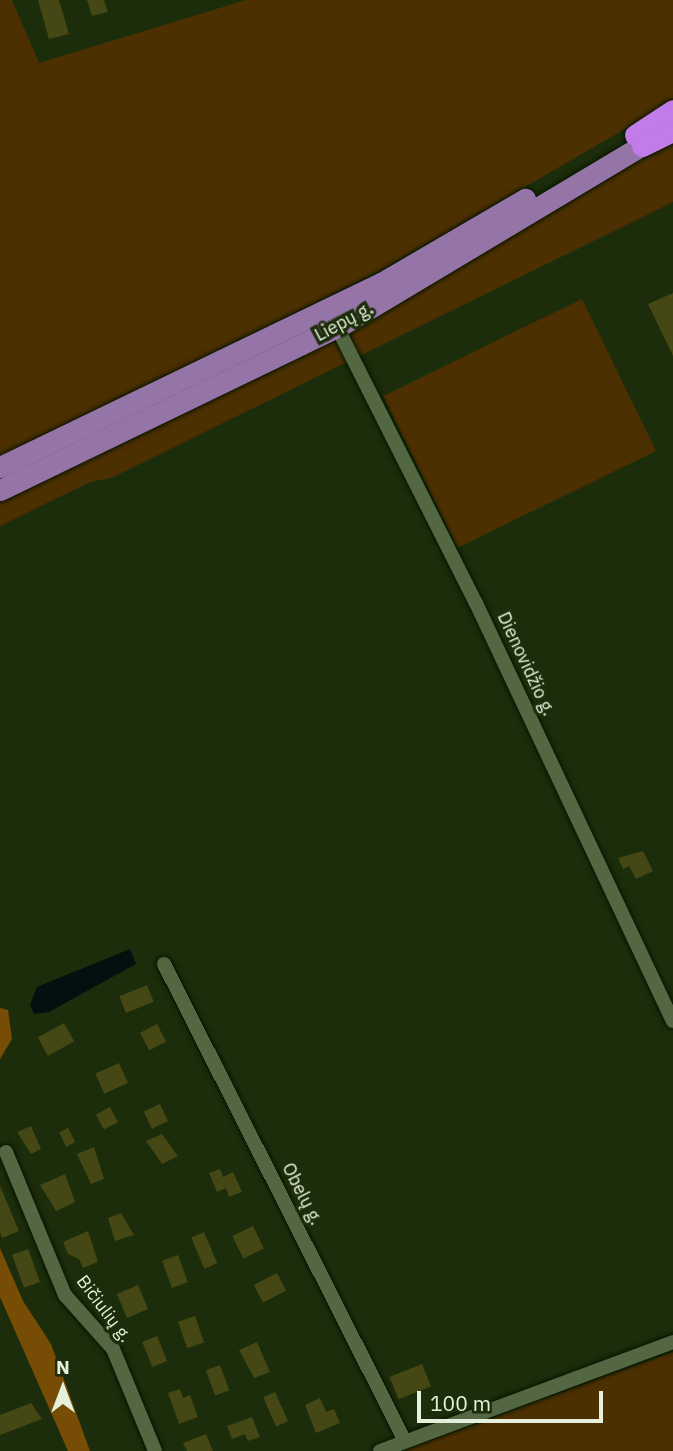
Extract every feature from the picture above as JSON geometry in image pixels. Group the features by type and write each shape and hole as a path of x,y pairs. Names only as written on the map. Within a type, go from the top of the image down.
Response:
{"highway":[{"path":"638,140 673,112"},
{"path":"638,140 673,129"}],"main road":[{"name":"Liepų g.","path":"0,490 337,327 638,140"},
{"name":"Liepų g.","path":"0,467 381,283 638,140"}],"street":[{"name":"Dienovidžio g.","path":"337,327 476,603 673,1021"},
{"name":"Obelų g.","path":"164,964 405,1441"},
{"name":"Bičiulių g.","path":"6,1152 65,1295 113,1349 155,1451"},
{"path":"380,1451 673,1342"}],"shaded area":[{"path":"0,0 12,0 39,63 246,0 673,0 673,101 380,271 0,457"},
{"path":"673,139 673,202 111,478 90,482 0,526 0,498"},
{"path":"582,299 656,451 457,548 383,396"},
{"path":"130,949 136,964 49,1012 34,1014 30,1005 37,987"},
{"path":"0,1008 8,1010 12,1039 0,1059"},
{"path":"0,1248 23,1301 51,1344 90,1451 68,1451 0,1297"},
{"path":"673,1352 673,1451 403,1451 415,1446"}],"building":[{"path":"38,0 59,0 69,34 49,39"},
{"path":"87,0 104,0 108,12 92,16"},
{"path":"673,293 673,356 648,304"},
{"path":"643,851 653,871 636,879 629,866 623,869 618,858"},
{"path":"147,985 154,1002 126,1013 119,996"},
{"path":"64,1023 74,1041 48,1056 38,1038"},
{"path":"157,1024 166,1042 149,1050 140,1033"},
{"path":"119,1063 128,1083 104,1094 95,1074"},
{"path":"160,1104 168,1121 152,1129 144,1112"},
{"path":"110,1107 118,1122 104,1130 96,1115"},
{"path":"31,1126 41,1149 31,1154 17,1132"},
{"path":"68,1128 75,1142 66,1147 59,1133"},
{"path":"162,1134 178,1156 162,1164 146,1141"},
{"path":"94,1147 104,1179 91,1184 77,1154"},
{"path":"220,1169 223,1177 233,1172 242,1192 229,1197 226,1188 217,1192 209,1173"},
{"path":"65,1174 75,1202 56,1211 40,1185"},
{"path":"0,1186 19,1231 2,1238 0,1232"},
{"path":"121,1213 134,1235 115,1241 108,1218"},
{"path":"253,1226 264,1248 243,1259 232,1236"},
{"path":"88,1231 98,1262 83,1268 79,1259 68,1254 63,1242"},
{"path":"204,1232 217,1263 204,1269 191,1237"},
{"path":"28,1249 40,1282 24,1288 12,1255"},
{"path":"178,1255 188,1282 172,1288 162,1261"},
{"path":"277,1273 286,1291 263,1303 254,1285"},
{"path":"138,1285 148,1309 127,1318 117,1294"},
{"path":"195,1316 204,1342 187,1348 178,1322"},
{"path":"157,1336 167,1361 152,1367 142,1342"},
{"path":"257,1342 270,1372 254,1378 239,1350"},
{"path":"422,1364 431,1386 399,1399 390,1377"},
{"path":"220,1365 229,1390 215,1396 206,1370"},
{"path":"180,1389 183,1398 190,1395 198,1417 179,1424 168,1393"},
{"path":"275,1392 288,1421 276,1427 263,1397"},
{"path":"320,1398 326,1412 334,1409 340,1423 316,1433 305,1405"},
{"path":"31,1403 42,1419 0,1435 0,1415"},
{"path":"252,1417 260,1437 248,1441 245,1434 232,1439 227,1426"},
{"path":"206,1434 213,1451 187,1451 183,1443"}]}
